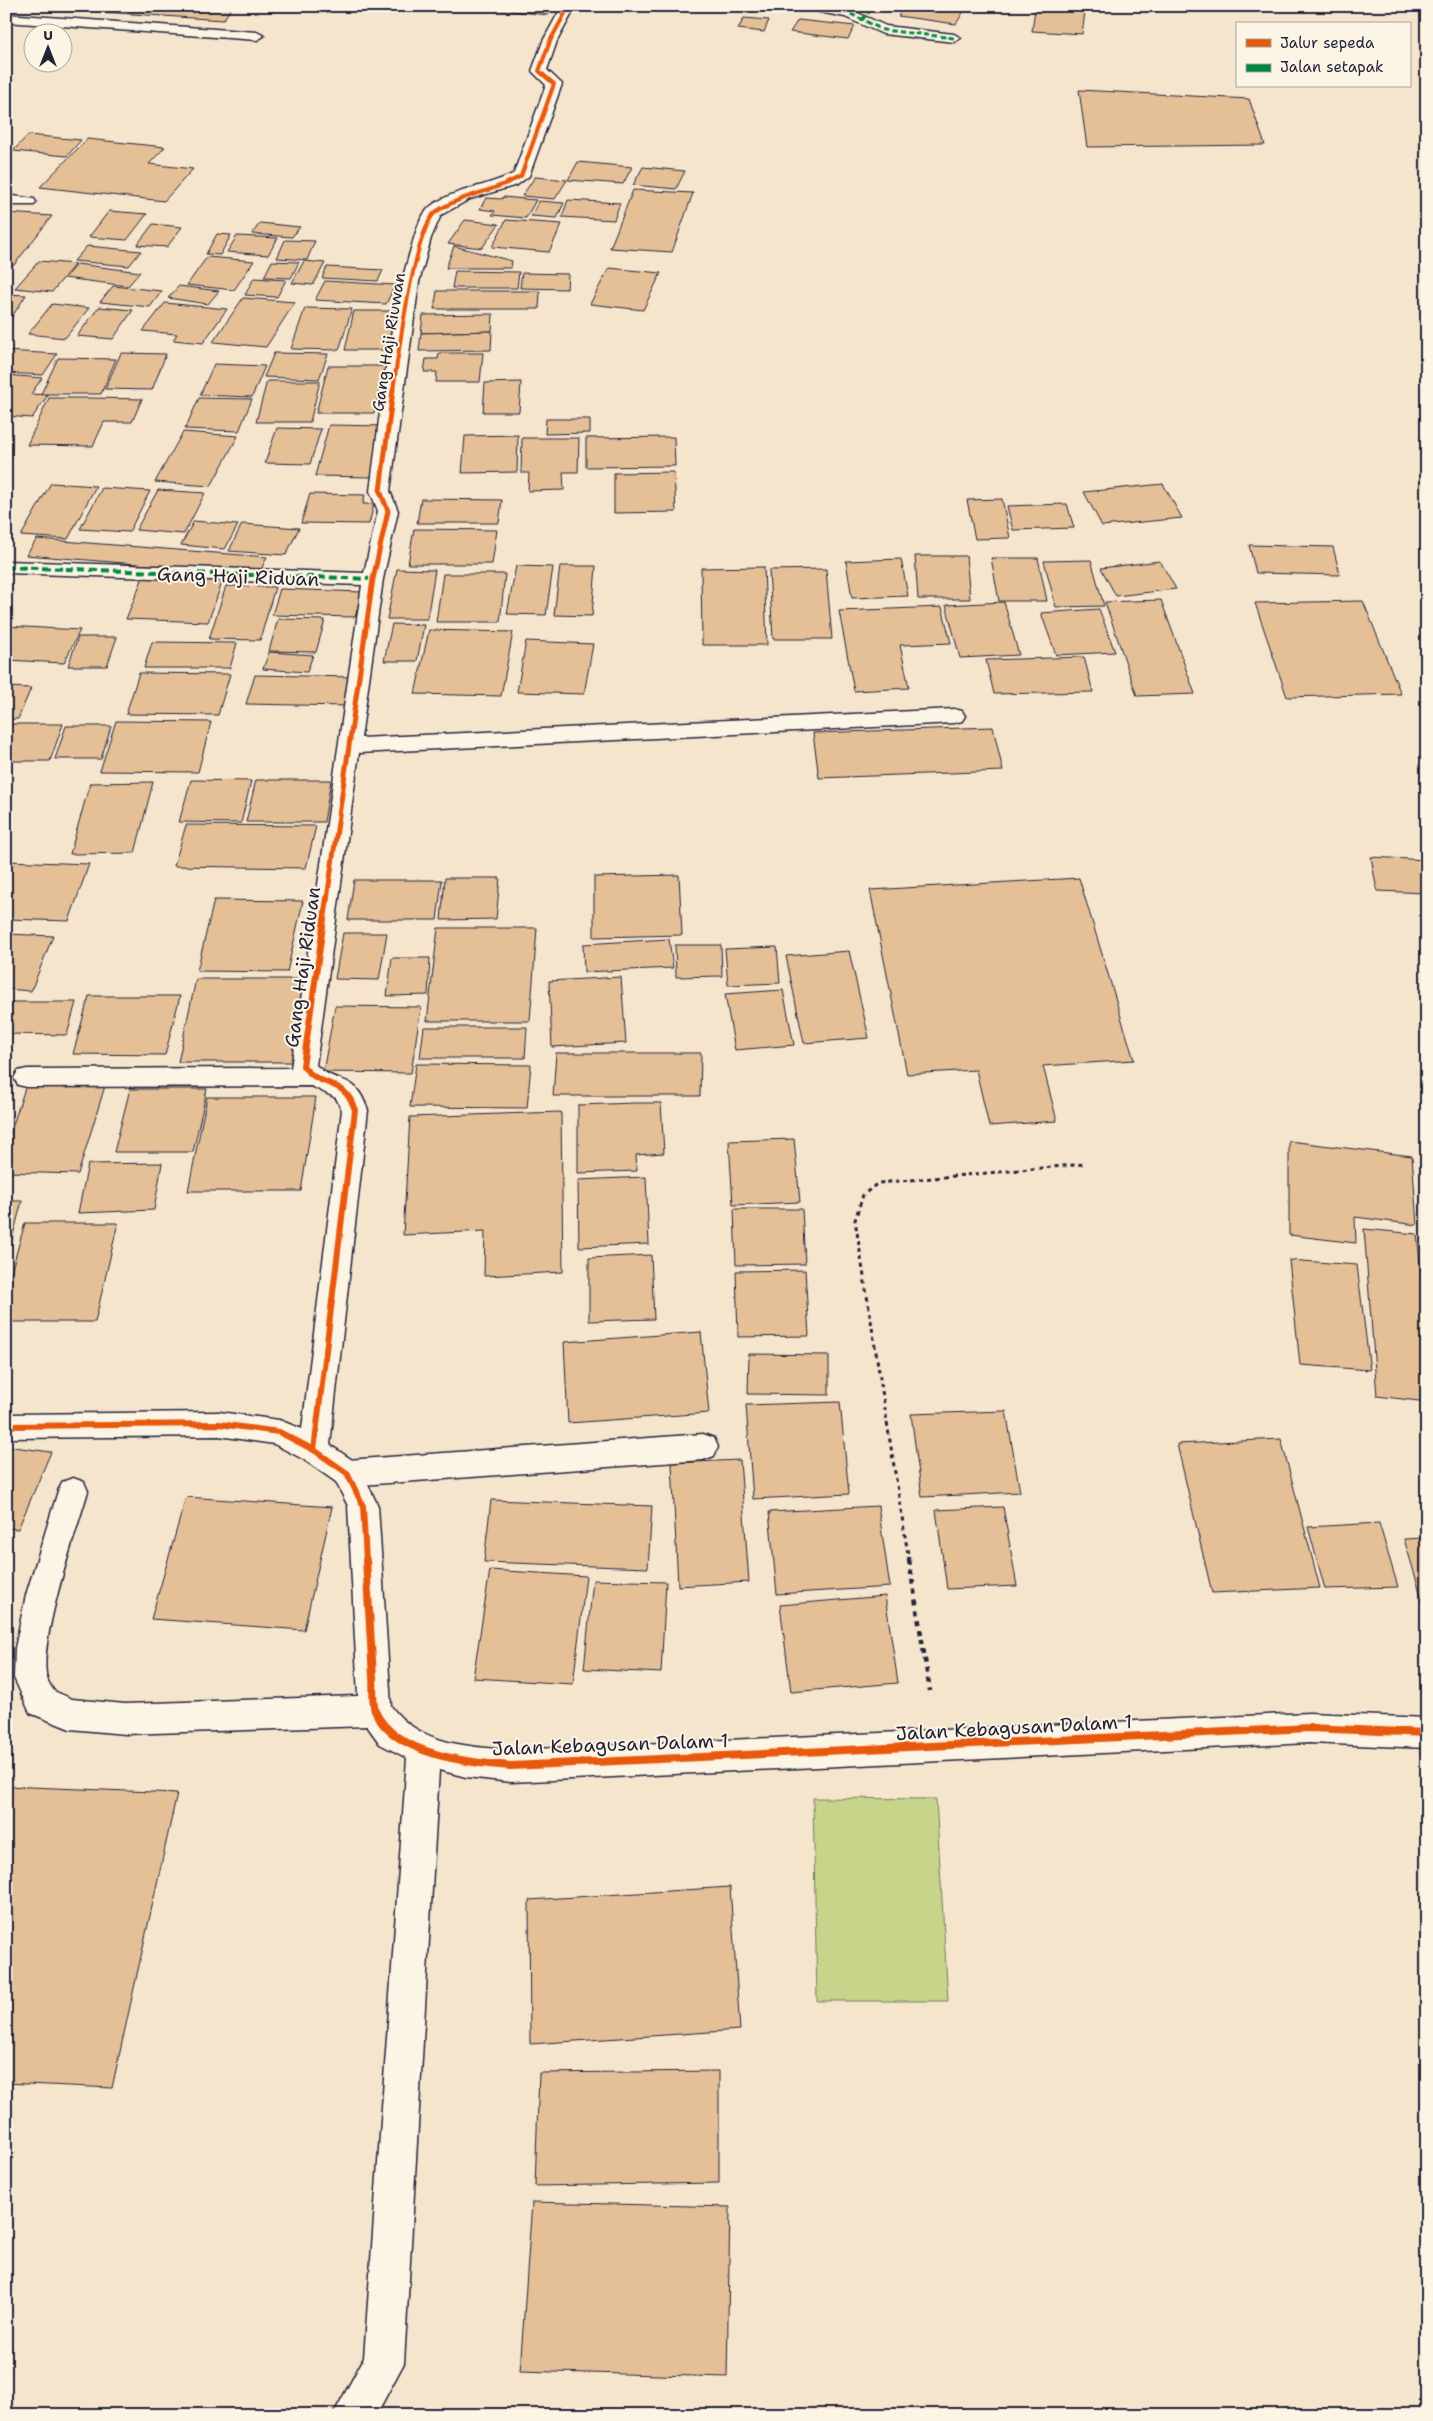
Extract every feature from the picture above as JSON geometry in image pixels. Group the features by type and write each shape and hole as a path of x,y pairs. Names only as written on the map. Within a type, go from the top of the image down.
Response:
{"street":[{"name":"Gang Haji Riuwan","path":"373,579 388,511 386,502 381,498 380,491 397,361 410,282 423,238 434,212 464,196 511,182 521,176 554,84 539,71 550,41 569,6"},
{"path":"808,6 849,13 883,30 954,38"},
{"path":"862,20 874,6"},
{"path":"6,18 258,36"},
{"path":"6,200 28,202"},
{"name":"Gang Haji Riduan","path":"6,567 373,579 303,1066 315,1078"},
{"path":"350,746 874,722 954,716"},
{"path":"27,1078 315,1078 341,1087 352,1098 355,1110 314,1450"},
{"path":"6,1426 220,1424 279,1432 314,1450 347,1472 363,1506 375,1711 125,1719 70,1714 42,1702 30,1678 31,1648 42,1595 73,1491"},
{"path":"347,1472 703,1447"},
{"name":"Jalan Kebagusan Dalam 1","path":"375,1711 394,1734 424,1750 462,1762 511,1766 1310,1728 1427,1733"},
{"path":"353,2415 384,2363 413,1888 424,1750"}],"path":[{"path":"939,1746 855,1220 863,1195 878,1184 1085,1164"}],"green space":[{"path":"813,1798 936,1799 948,2001 817,2001"}],"building":[{"path":"12,6 233,6 223,20"},
{"path":"491,6 516,6 512,11 488,9"},
{"path":"516,6 555,6 548,15 512,11"},
{"path":"905,6 967,6 956,24 898,16"},
{"path":"1035,9 1085,12 1082,34 1032,31"},
{"path":"744,18 769,20 764,32 738,29"},
{"path":"798,20 855,26 848,39 790,32"},
{"path":"1079,90 1249,99 1265,145 1087,147"},
{"path":"28,135 81,140 67,156 13,151"},
{"path":"87,139 165,147 149,164 193,169 164,201 40,187"},
{"path":"578,162 632,167 623,184 568,180"},
{"path":"643,167 685,171 676,189 633,185"},
{"path":"535,177 567,180 555,199 522,196"},
{"path":"633,190 693,193 672,252 610,248"},
{"path":"503,197 536,200 526,218 492,215 495,211 480,209 486,198 502,199"},
{"path":"568,200 620,203 614,220 562,217"},
{"path":"539,201 564,203 557,218 531,216"},
{"path":"109,211 147,214 127,240 89,237"},
{"path":"6,213 52,216 14,265 6,264"},
{"path":"465,220 499,224 482,248 448,244"},
{"path":"506,220 562,224 549,252 492,247"},
{"path":"260,223 300,227 292,237 252,234"},
{"path":"153,224 182,227 167,247 137,245"},
{"path":"217,234 231,235 220,255 206,254"},
{"path":"237,236 278,238 268,255 227,252"},
{"path":"285,240 315,241 307,260 277,258"},
{"path":"87,246 141,251 129,266 74,261"},
{"path":"454,246 512,261 511,268 446,268"},
{"path":"207,257 254,261 234,290 187,285"},
{"path":"39,261 75,264 52,292 15,288"},
{"path":"272,261 299,262 291,278 264,277"},
{"path":"304,261 325,263 313,285 292,283"},
{"path":"77,264 140,272 128,286 64,278"},
{"path":"327,267 383,270 378,281 322,278"},
{"path":"609,268 661,273 643,310 590,304"},
{"path":"455,271 519,272 517,288 452,288"},
{"path":"522,273 568,274 567,289 520,288"},
{"path":"254,278 286,280 277,297 245,295"},
{"path":"325,281 395,285 386,304 315,300"},
{"path":"113,286 162,291 150,307 100,302"},
{"path":"179,286 219,291 208,304 168,298"},
{"path":"437,291 540,291 539,309 434,309"},
{"path":"6,294 26,295 6,326"},
{"path":"243,298 295,302 266,347 213,342"},
{"path":"165,303 227,309 203,343 173,340 177,334 143,331"},
{"path":"52,304 89,308 65,338 28,334"},
{"path":"99,307 133,310 113,339 77,336"},
{"path":"305,308 352,309 339,350 291,349"},
{"path":"354,311 401,311 393,350 345,350"},
{"path":"493,314 492,331 421,333 423,315"},
{"path":"492,331 491,350 419,351 421,333"},
{"path":"6,351 57,354 43,375 6,373"},
{"path":"121,353 166,354 152,390 105,389"},
{"path":"274,353 328,354 319,379 264,377"},
{"path":"439,353 483,353 480,382 436,382 437,372 424,372 426,359 438,359"},
{"path":"58,358 116,359 101,394 41,394"},
{"path":"214,364 265,366 252,397 200,395"},
{"path":"328,366 385,366 374,413 316,413"},
{"path":"6,375 42,378 31,394 48,395 32,418 6,416"},
{"path":"267,381 320,381 310,422 256,422"},
{"path":"521,382 519,412 483,412 485,383"},
{"path":"49,398 142,399 132,422 104,422 93,446 27,445"},
{"path":"199,398 252,399 239,431 185,429"},
{"path":"546,419 590,419 590,433 545,434"},
{"path":"329,425 384,426 371,477 315,476"},
{"path":"277,428 321,429 310,464 265,463"},
{"path":"183,432 238,436 211,486 155,482"},
{"path":"518,435 517,472 462,473 465,436"},
{"path":"674,437 675,466 586,467 586,438"},
{"path":"522,438 579,438 578,472 563,472 564,490 528,491 529,473 521,473"},
{"path":"674,472 676,512 614,513 614,473"},
{"path":"51,483 96,486 68,539 21,536"},
{"path":"1163,484 1182,518 1102,526 1084,492"},
{"path":"102,488 150,491 129,532 80,529"},
{"path":"158,490 205,493 184,534 136,530"},
{"path":"310,494 365,495 363,504 374,504 369,524 301,523"},
{"path":"421,499 502,500 499,523 417,523"},
{"path":"1002,499 1010,538 975,539 967,500"},
{"path":"1067,504 1074,528 1013,530 1007,506"},
{"path":"194,521 238,525 225,549 181,545"},
{"path":"242,524 299,528 286,555 229,551"},
{"path":"414,529 497,530 492,564 408,564"},
{"path":"37,539 267,557 259,574 26,555"},
{"path":"1249,545 1333,547 1340,575 1256,573"},
{"path":"915,556 966,556 970,599 918,599"},
{"path":"991,558 1038,558 1047,601 999,601"},
{"path":"901,559 908,596 852,598 846,561"},
{"path":"1091,560 1104,606 1056,607 1044,561"},
{"path":"1160,561 1176,589 1116,596 1101,568"},
{"path":"516,566 553,567 546,615 507,614"},
{"path":"560,566 596,566 592,616 554,615"},
{"path":"764,567 767,645 702,645 701,568"},
{"path":"397,569 435,570 427,619 387,619"},
{"path":"826,569 832,639 773,639 769,570"},
{"path":"443,574 505,574 500,622 436,622"},
{"path":"143,577 223,580 208,622 126,619"},
{"path":"226,586 275,587 260,640 209,639"},
{"path":"280,589 362,592 355,617 272,615"},
{"path":"1161,600 1195,694 1137,696 1105,602"},
{"path":"1363,601 1401,694 1287,697 1255,603"},
{"path":"1004,602 1019,655 960,658 946,605"},
{"path":"942,607 951,643 900,645 909,688 854,691 839,611"},
{"path":"1099,609 1115,652 1056,655 1041,613"},
{"path":"278,619 325,620 316,652 269,651"},
{"path":"392,624 424,625 417,661 384,661"},
{"path":"6,626 80,630 64,663 6,660"},
{"path":"429,630 513,632 501,696 415,694"},
{"path":"78,637 117,637 107,666 68,666"},
{"path":"526,641 593,644 584,694 517,692"},
{"path":"152,642 237,643 230,668 144,668"},
{"path":"269,652 313,655 307,672 263,669"},
{"path":"1084,657 1093,692 994,694 986,660"},
{"path":"139,673 230,674 218,715 126,714"},
{"path":"255,675 353,677 346,706 246,704"},
{"path":"6,687 31,688 18,719 6,719"},
{"path":"116,721 211,722 198,772 100,771"},
{"path":"6,724 63,724 50,761 6,761"},
{"path":"66,726 111,726 101,759 55,759"},
{"path":"993,727 1003,771 819,778 813,733"},
{"path":"191,780 251,781 241,823 179,822"},
{"path":"256,780 331,780 324,822 246,822"},
{"path":"153,782 135,853 70,854 90,783"},
{"path":"186,825 316,826 306,868 174,866"},
{"path":"1371,857 1427,860 1427,893 1377,891"},
{"path":"6,861 89,864 69,921 6,919"},
{"path":"679,875 682,935 594,937 594,877"},
{"path":"445,878 500,878 496,919 441,920"},
{"path":"1079,878 1134,1060 1043,1066 1057,1121 989,1126 976,1070 907,1074 870,890"},
{"path":"354,880 442,880 437,920 348,920"},
{"path":"214,900 303,901 287,972 197,971"},
{"path":"438,928 537,928 530,1021 427,1021"},
{"path":"343,933 387,933 379,980 335,979"},
{"path":"6,934 53,936 31,991 6,989"},
{"path":"669,939 673,968 584,972 583,944"},
{"path":"675,945 721,945 722,976 676,977"},
{"path":"777,947 780,983 728,985 725,949"},
{"path":"849,951 869,1038 804,1043 786,956"},
{"path":"392,958 430,958 428,995 387,996"},
{"path":"621,977 626,1043 552,1047 549,981"},
{"path":"196,979 311,979 298,1062 178,1062"},
{"path":"783,990 794,1045 735,1050 725,994"},
{"path":"89,996 180,996 165,1055 73,1054"},
{"path":"13,1002 76,1002 67,1035 6,1034 6,1024"},
{"path":"335,1006 421,1007 411,1073 323,1072"},
{"path":"424,1027 527,1027 525,1058 420,1058"},
{"path":"556,1053 701,1053 700,1096 553,1096"},
{"path":"416,1064 531,1065 527,1108 410,1107"},
{"path":"26,1085 105,1086 78,1174 6,1172 6,1146"},
{"path":"130,1089 207,1089 193,1152 114,1152"},
{"path":"207,1097 316,1097 301,1191 188,1191"},
{"path":"661,1103 664,1153 636,1155 637,1171 578,1173 578,1105"},
{"path":"561,1112 563,1272 484,1276 485,1231 403,1235 410,1117"},
{"path":"794,1139 800,1202 733,1205 729,1141"},
{"path":"1289,1141 1412,1156 1417,1225 1355,1217 1356,1243 1289,1235"},
{"path":"1422,1147 1427,1147 1427,1185"},
{"path":"162,1163 154,1210 78,1213 88,1164"},
{"path":"646,1177 649,1244 579,1247 578,1180"},
{"path":"6,1201 22,1201 6,1262"},
{"path":"734,1209 802,1209 805,1264 736,1265"},
{"path":"25,1223 118,1223 95,1322 6,1322 6,1290"},
{"path":"1364,1229 1417,1234 1422,1281 1427,1282 1427,1402 1377,1396"},
{"path":"651,1255 654,1319 589,1321 589,1258"},
{"path":"1289,1260 1357,1265 1370,1370 1300,1365"},
{"path":"805,1270 809,1336 738,1337 736,1271"},
{"path":"701,1332 709,1413 568,1423 564,1342"},
{"path":"749,1354 829,1355 829,1395 748,1394"},
{"path":"840,1402 849,1494 753,1499 746,1405"},
{"path":"1006,1411 1020,1492 922,1497 911,1414"},
{"path":"1281,1439 1320,1588 1212,1593 1177,1444"},
{"path":"6,1446 51,1452 18,1529 6,1528"},
{"path":"740,1460 749,1582 678,1586 672,1463"},
{"path":"186,1497 332,1507 304,1630 151,1619"},
{"path":"491,1500 652,1506 648,1568 484,1562"},
{"path":"878,1506 890,1587 777,1594 769,1512"},
{"path":"1003,1507 1017,1586 947,1589 936,1510"},
{"path":"1379,1523 1398,1587 1325,1589 1308,1527"},
{"path":"1427,1538 1427,1615 1404,1539"},
{"path":"490,1570 586,1576 573,1684 473,1678"},
{"path":"593,1580 666,1582 661,1673 584,1669"},
{"path":"885,1596 898,1683 791,1692 780,1605"},
{"path":"6,1786 177,1793 112,2088 6,2083"},
{"path":"730,1887 740,2030 530,2044 529,1900"},
{"path":"719,2071 719,2183 535,2186 539,2073"},
{"path":"532,2202 730,2207 727,2377 520,2371"}],"marked path":[{"path":"809,6 849,13 883,30 954,38"},
{"path":"862,20 874,6"},
{"path":"6,567 373,579"}],"cycle path":[{"path":"314,1450 355,1110 346,1091 315,1078 303,1066 373,579 388,511 386,502 381,498 380,491 397,361 410,282 423,238 434,212 464,196 511,182 521,176 554,84 539,71 550,41 569,6"},
{"path":"6,1426 219,1424 279,1432 314,1450 347,1473 363,1506 375,1711 395,1735 422,1749 451,1758 511,1766 1309,1728 1427,1733"}]}
